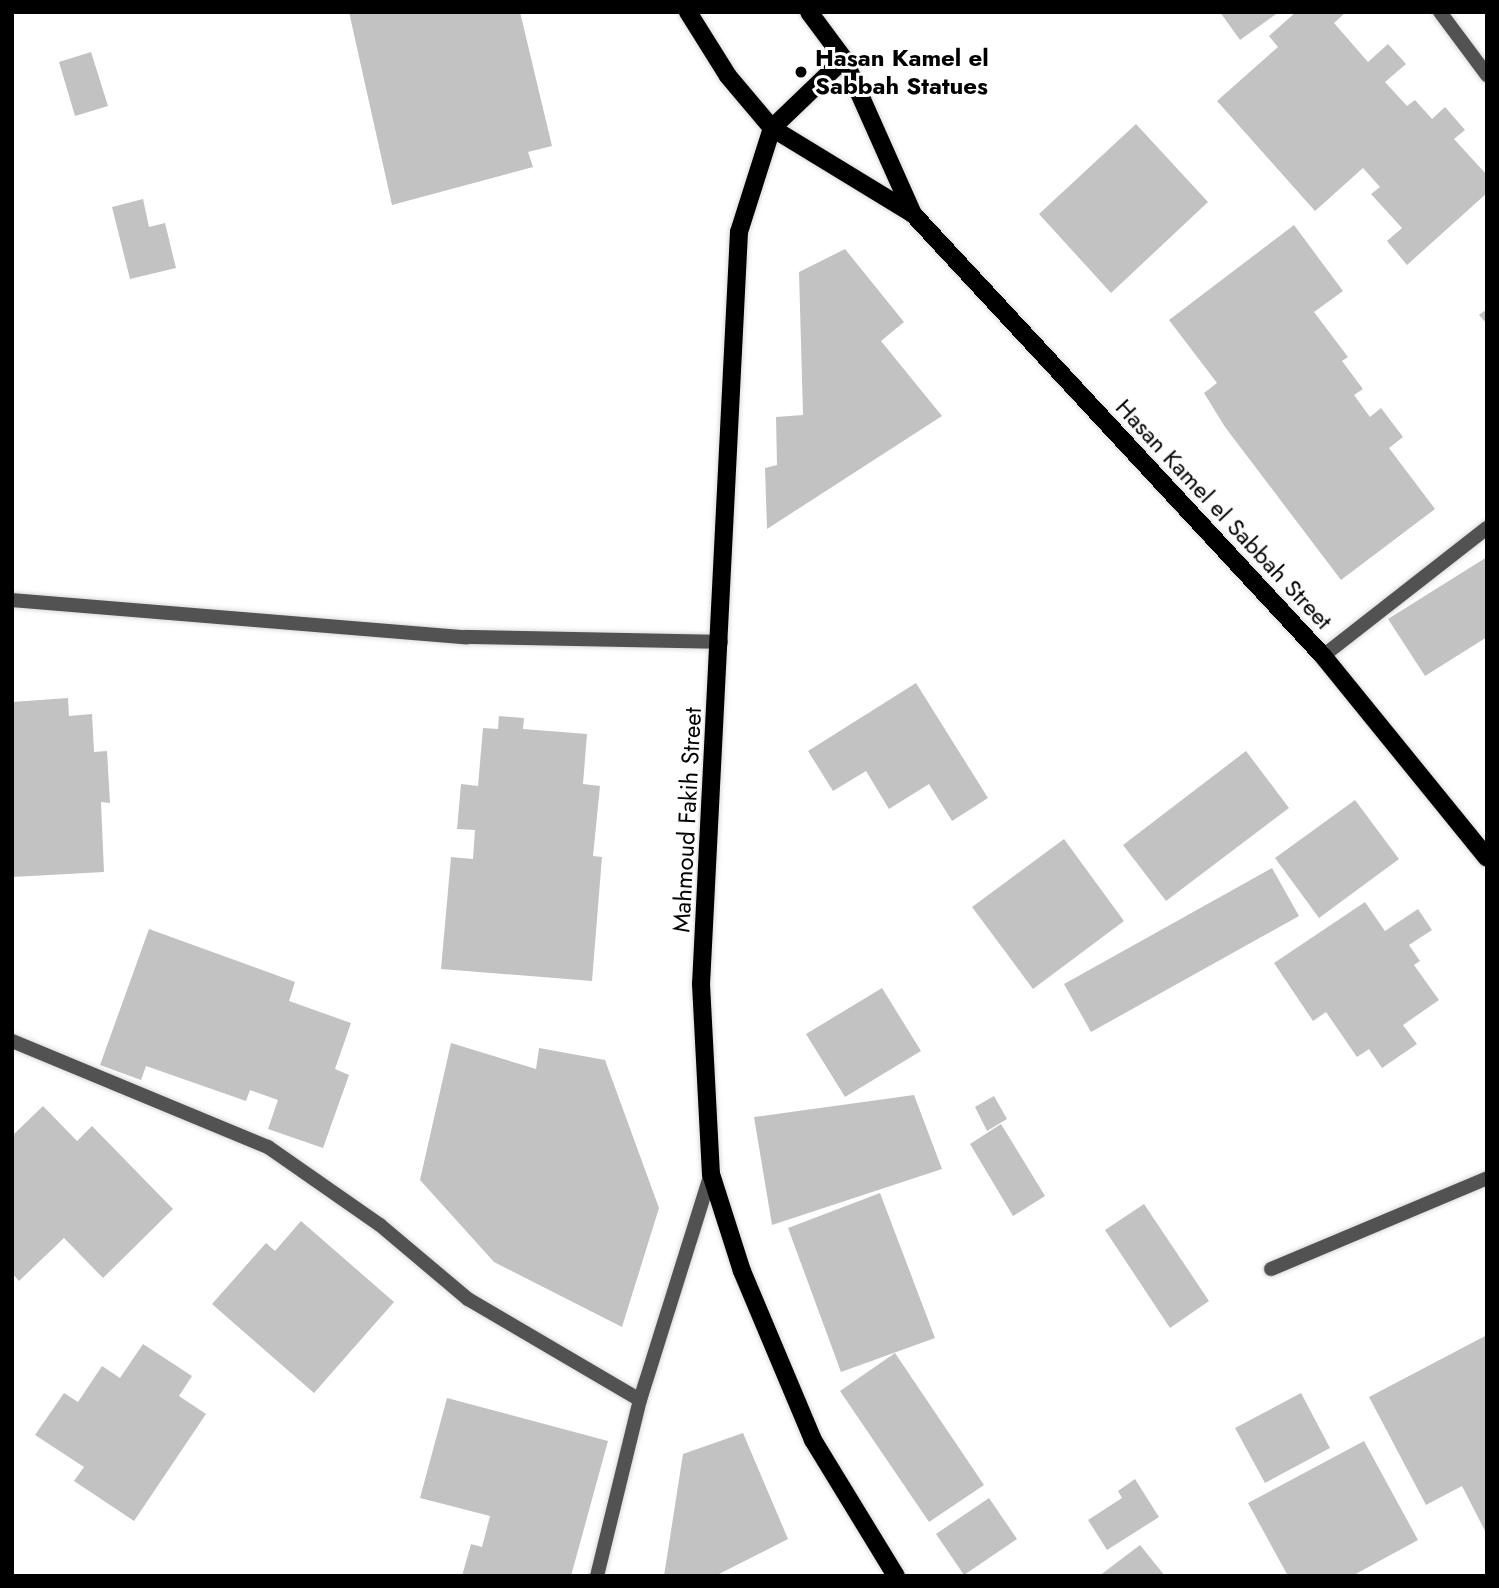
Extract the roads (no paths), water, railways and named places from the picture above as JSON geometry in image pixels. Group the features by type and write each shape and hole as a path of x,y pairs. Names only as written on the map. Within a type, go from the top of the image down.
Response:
{"main road":[{"path":"688,12 728,76 772,128 913,214"},
{"path":"808,12 844,59 913,214"},
{"name":"Mahmoud Fakih Street","path":"844,59 772,128 739,232 721,642 701,984 711,1174 759,1321 813,1440 896,1576"},
{"name":"Hasan Kamel el Sabbah Street","path":"913,214 1323,656 1487,858"}],"street":[{"path":"1440,12 1487,75"},
{"path":"1323,656 1487,528"},
{"path":"12,600 466,637 721,642"},
{"path":"12,1041 268,1147 361,1210 468,1299 639,1400"},
{"path":"597,1576 639,1400 711,1174"},
{"path":"1271,1269 1487,1178"}],"place":[{"name":"Hasan Kamel el Sabbah Statues","path":"801,72"}]}
